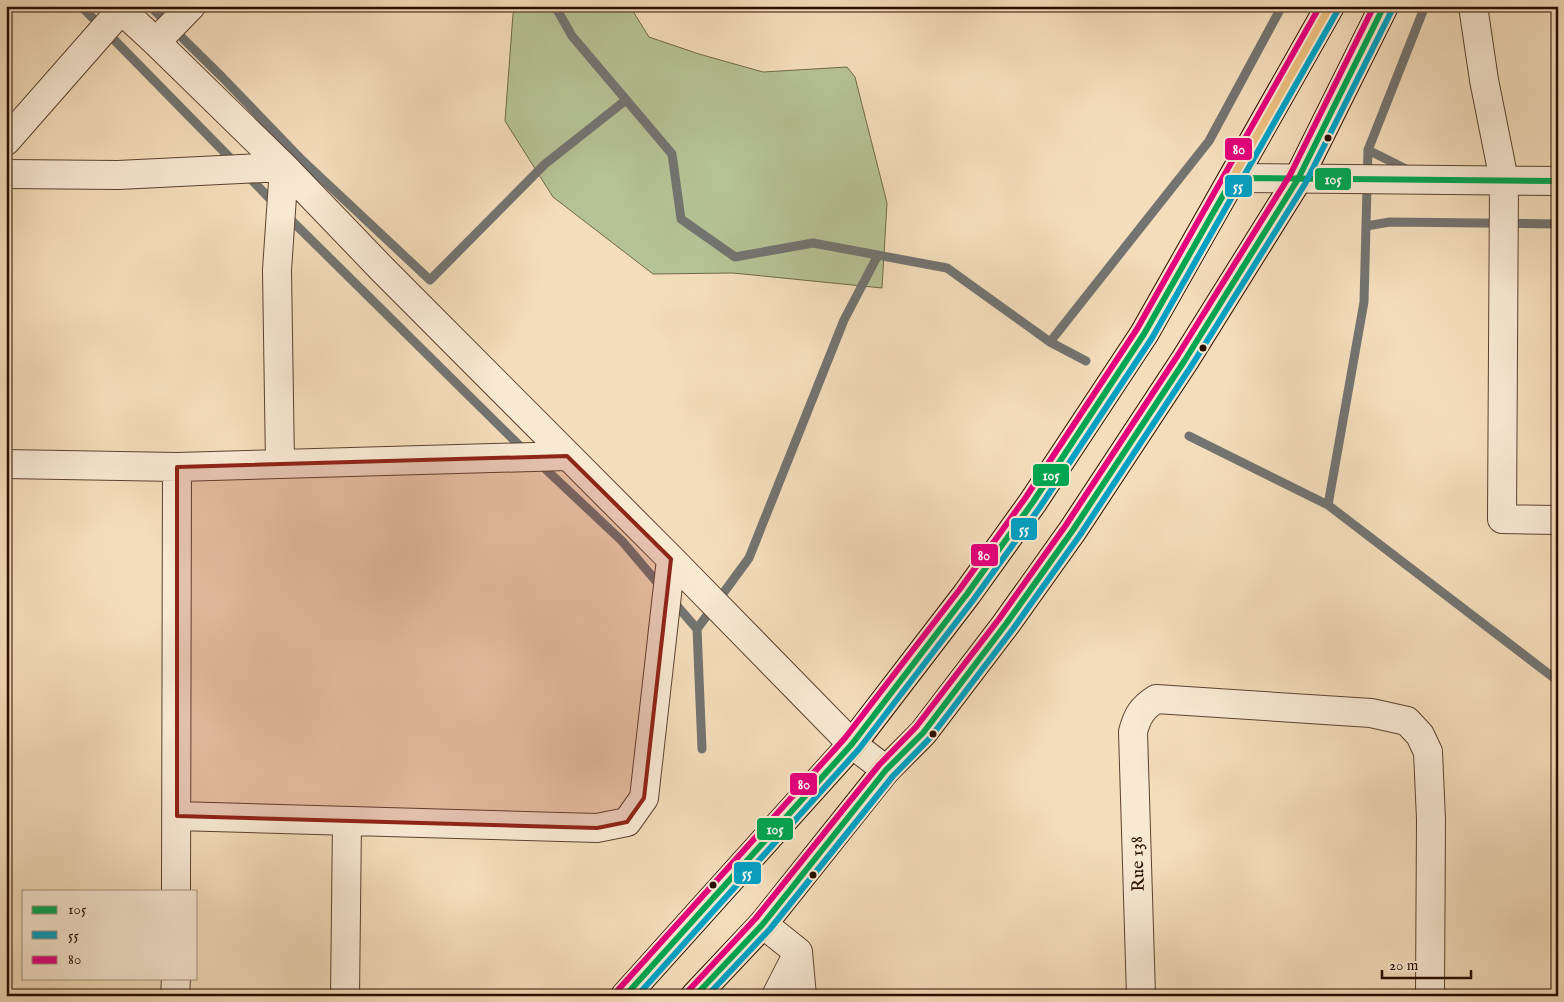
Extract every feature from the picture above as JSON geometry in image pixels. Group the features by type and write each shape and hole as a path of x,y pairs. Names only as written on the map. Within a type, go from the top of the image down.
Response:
{"highway":[{"path":"695,996 763,924 886,770 923,733 1006,624 1073,530 1185,360 1298,179 1384,6"},
{"path":"625,996 852,744 968,594 1033,502 1144,334 1328,9"}],"street":[{"path":"156,42 192,6"},
{"path":"1474,6 1484,80 1504,180 1502,520 1558,520"},
{"path":"6,141 119,8 284,167 390,277 852,744 886,770"},
{"path":"6,174 118,175 284,167"},
{"path":"280,464 277,270 284,167"},
{"path":"1233,178 1558,181"},
{"path":"6,464 177,467 568,456"},
{"path":"176,890 177,467"},
{"path":"176,816 597,828 627,822 644,798 671,559"},
{"name":"Rue 138","path":"1141,996 1133,732 1136,718 1144,707 1156,699 1371,713 1407,721 1420,735 1428,752 1431,818 1430,996"},
{"path":"344,996 347,821"},
{"path":"763,924 798,952 802,996"},
{"path":"776,996 798,952"},
{"path":"176,980 176,996"}],"highlighted area":[{"path":"567,456 671,559 644,798 627,822 597,828 177,816 177,467"}],"green space":[{"path":"517,6 634,6 634,13 649,37 699,54 763,72 847,67 855,77 887,203 882,288 733,273 653,274 553,197 505,121 513,14"}],"waterway":[{"path":"81,6 237,165"},
{"path":"150,6 302,160 430,280 545,164 626,100"},
{"path":"555,6 572,36 672,154 681,219 735,257 813,243 947,268 1050,342 1086,361"},
{"path":"1050,342 1209,141 1282,6"},
{"path":"1328,505 1364,302 1368,150 1425,6"},
{"path":"1368,150 1408,170"},
{"path":"246,174 275,204"},
{"path":"286,215 526,452"},
{"path":"1366,226 1390,222 1558,224"},
{"path":"697,629 749,558 844,320 878,255"},
{"path":"1189,436 1328,505 1558,681"},
{"path":"538,462 622,541 662,588"},
{"path":"672,600 697,629 702,749"}],"transit line":[{"name":"80","path":"618,990 845,738 960,589 1026,497 1137,329 1320,6"},
{"name":"80","path":"689,990 756,918 879,765 916,727 999,619 1066,525 1178,355 1290,175 1374,6"},
{"name":"105","path":"695,996 763,924 886,770 923,733 1006,624 1073,530 1185,360 1298,179 1384,6"},
{"name":"55","path":"637,996 859,749 974,599 1040,507 1152,338 1338,10"},
{"name":"55","path":"707,996 770,929 893,776 930,738 1013,629 1080,535 1192,365 1305,184 1392,10"},
{"name":"105","path":"625,996 852,744 967,594 1033,502 1144,334 1233,178 1558,181"}]}
